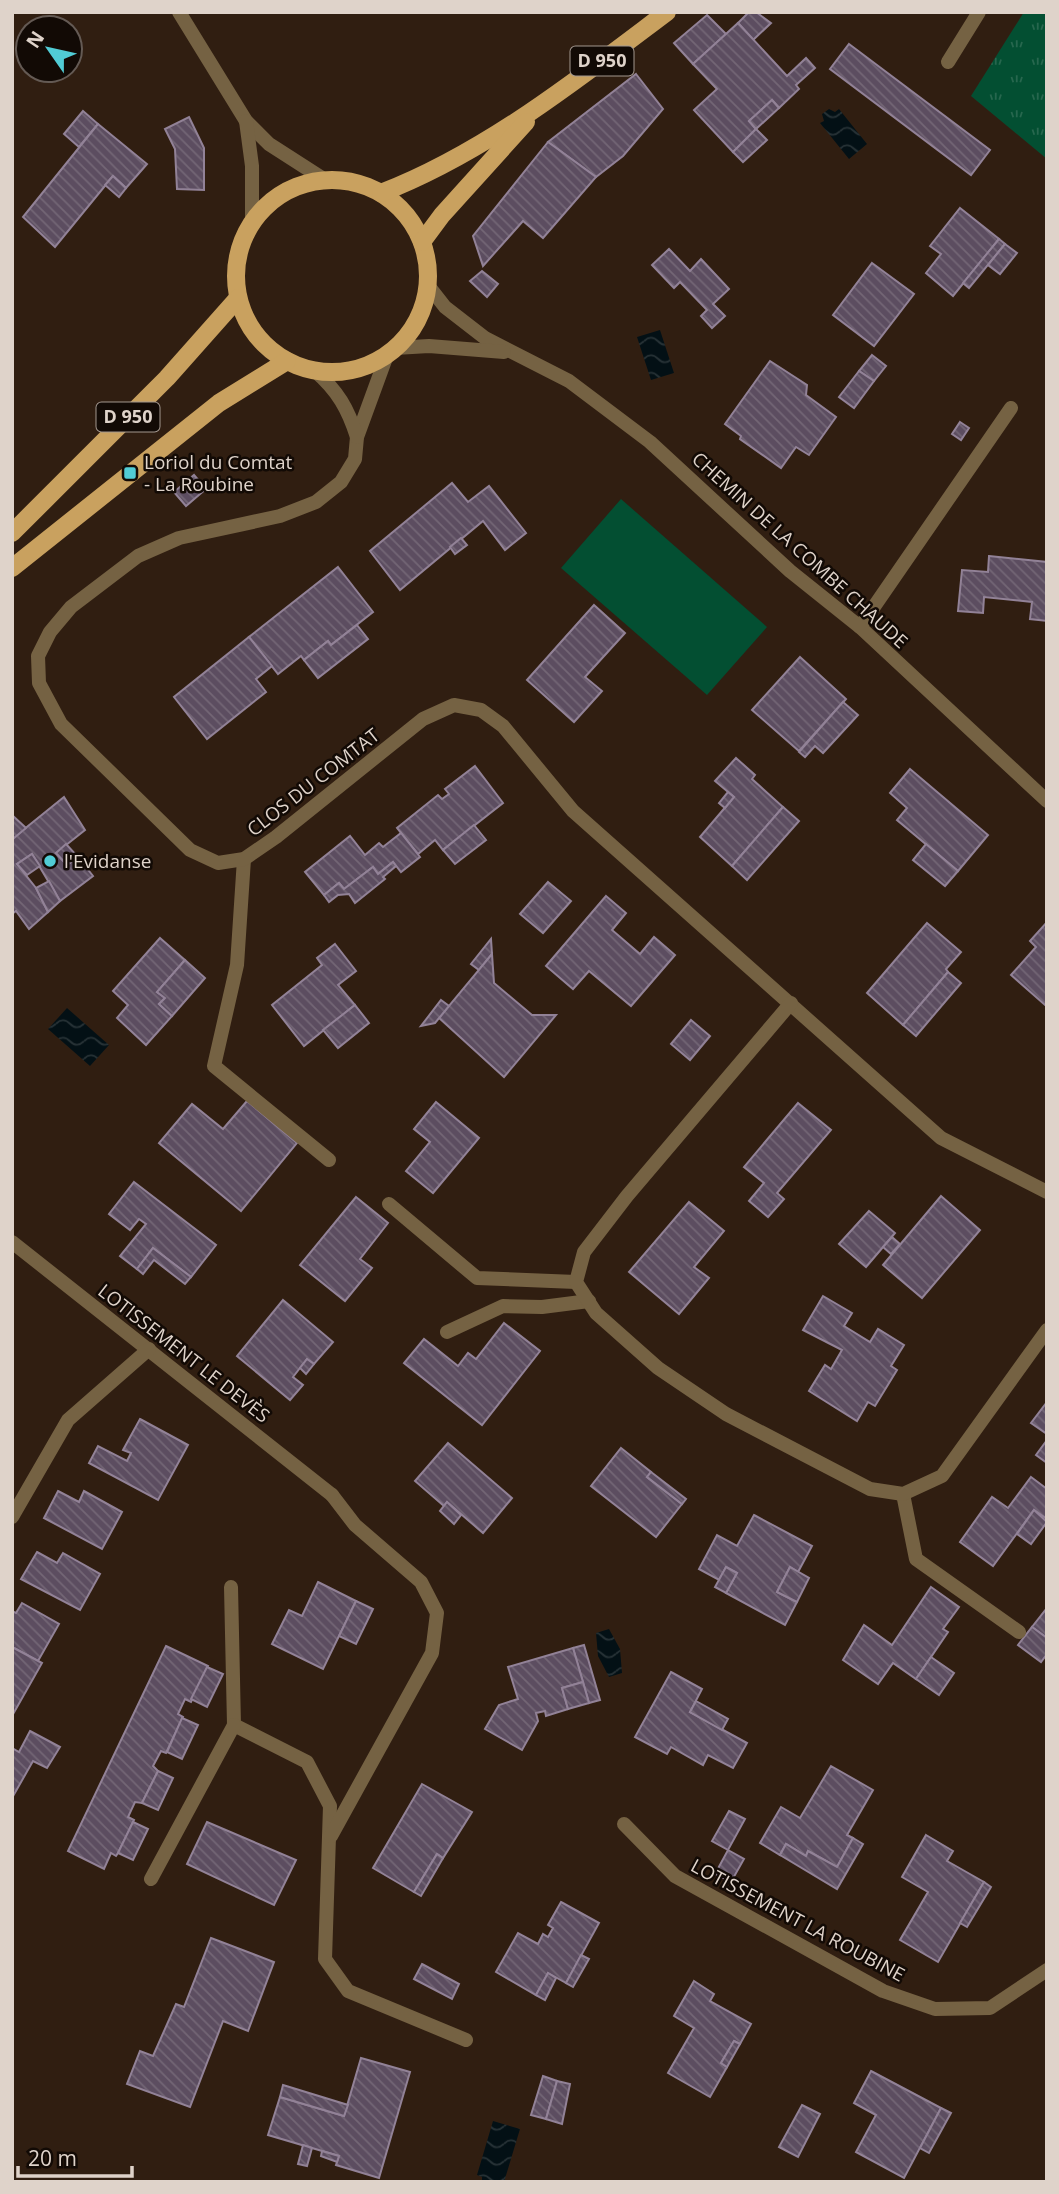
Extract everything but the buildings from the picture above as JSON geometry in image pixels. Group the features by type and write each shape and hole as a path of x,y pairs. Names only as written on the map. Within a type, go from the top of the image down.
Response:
{"main road":[{"name":"D 950","path":"381,193 408,182 537,109 667,12"},
{"name":"D 950","path":"422,242 442,215 537,109"},
{"path":"325,180 344,180 381,193 412,223 422,242 427,284 418,319 391,351 352,370 315,371 286,361 264,345 248,323 238,298 236,272 240,246 252,222 283,192 325,180"},
{"name":"D 950","path":"12,533 174,370 238,298"},
{"name":"D 950","path":"12,568 219,403 286,361"}],"street":[{"path":"179,12 246,121 270,144 325,180"},
{"path":"948,62 979,12"},
{"path":"246,121 252,166 252,222"},
{"name":"CHEMIN DE LA COMBE CHAUDE","path":"427,284 458,320 509,353 569,381 650,442 790,571 860,627 1047,801"},
{"name":"CHEMIN DE LA COMBE CHAUDE","path":"391,351 429,346 509,353"},
{"name":"CLOS DU COMTAT","path":"391,351 357,438 355,459 341,482 316,502 281,516 179,538 138,556 71,607 50,632 38,656 39,683 61,724 190,850 218,863 244,859 423,719 454,705 481,709 503,726 573,811 942,1138 1047,1192"},
{"path":"315,371 333,386 347,407 357,438"},
{"path":"860,627 1011,408"},
{"path":"244,859 237,965 214,1066 329,1160"},
{"path":"790,1003 620,1205 584,1252 576,1282 596,1313 658,1368 726,1414 870,1489 903,1494 942,1476 1047,1330"},
{"path":"389,1205 477,1278 576,1282"},
{"name":"LOTISSEMENT LE DEVÈS","path":"12,1242 332,1495 355,1525 421,1582 437,1612 432,1653 329,1840"},
{"path":"447,1332 503,1306 542,1307 589,1301"},
{"path":"12,1517 68,1420 149,1349"},
{"path":"903,1494 916,1559 1019,1632"},
{"path":"151,1879 234,1725 231,1587"},
{"path":"234,1725 307,1762 330,1806 325,1959 348,1991 466,2040"},
{"name":"LOTISSEMENT LA ROUBINE","path":"624,1824 674,1876 883,1991 935,2009 990,2008 1047,1970"}],"green space":[{"path":"1024,12 1047,12 1047,159 971,96"},
{"path":"621,499 767,627 707,695 561,568"}],"water":[{"path":"829,109 835,112 839,109 867,144 849,159 820,123 824,121 822,114"},
{"path":"660,330 674,373 651,380 637,337"},
{"path":"67,1008 109,1045 90,1066 48,1029"},
{"path":"609,1629 620,1649 622,1673 609,1677 598,1656 596,1633"},
{"path":"493,2121 520,2129 504,2182 482,2182 482,2177 477,2175"}],"place":[{"name":"Loriol du Comtat - La Roubine","path":"130,473"},
{"name":"l'Evidanse","path":"50,861"}]}
